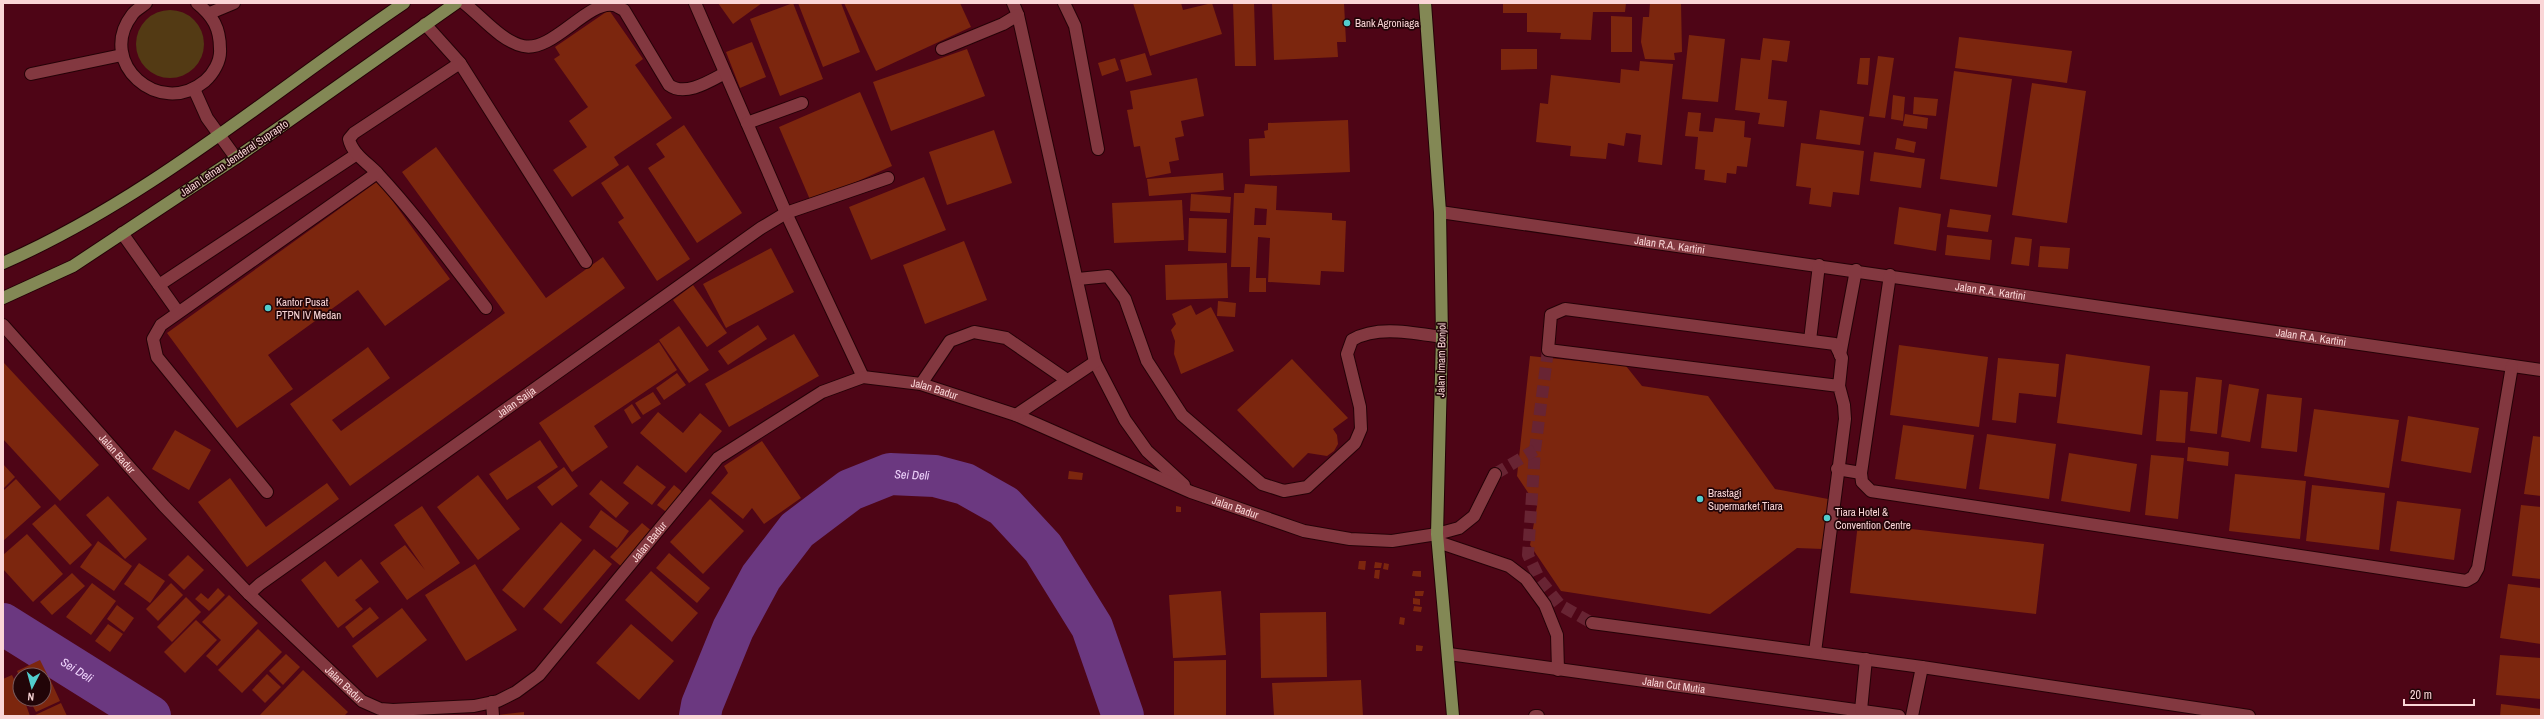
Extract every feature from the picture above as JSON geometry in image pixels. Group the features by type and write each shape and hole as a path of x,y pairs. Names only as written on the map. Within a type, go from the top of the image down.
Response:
{"main road":[{"path":"3,263 53,241 220,136 404,3"},
{"name":"Jalan Letnan Jenderal Suprapto","path":"3,298 73,266 236,158 456,3"},
{"name":"Jalan Imam Bonjol","path":"1424,3 1440,212 1442,337 1438,538 1454,716"}],"street":[{"path":"146,3 132,15 122,35 122,54 133,77 151,90 173,95 194,89 211,75 220,55 220,33 210,13 197,3"},
{"path":"210,13 234,3"},
{"path":"464,3 511,42 524,46 539,46 601,7 613,5 624,10 669,85 675,90 684,90 725,73"},
{"path":"695,3 786,213 863,377"},
{"path":"1013,3 1018,15 1078,279 1095,362 1125,420 1147,451 1191,492"},
{"path":"1064,3 1075,26 1098,149"},
{"path":"942,49 1003,24 1018,15"},
{"path":"425,24 460,63 586,262"},
{"path":"31,74 122,54"},
{"path":"460,63 354,133 350,139 351,146 357,154 377,172 486,308"},
{"path":"194,89 207,118 236,158"},
{"path":"746,123 802,103"},
{"path":"159,285 357,154"},
{"path":"267,492 157,357 153,339 161,324 377,172"},
{"name":"Jalan Saija","path":"249,594 279,570 786,213 888,178"},
{"name":"Jalan R.A. Kartini","path":"1440,212 1856,270 2541,370"},
{"path":"122,233 178,312"},
{"path":"1810,340 1819,265"},
{"path":"1815,652 1837,469 1845,419 1844,405 1839,386 1840,355 1856,270"},
{"path":"1890,275 1861,473 1862,482 1871,491 2466,581 2473,577 2478,568 2512,366"},
{"path":"1078,279 1108,276 1125,299 1147,361 1182,415 1262,484 1284,491 1307,487 1354,443 1361,429 1360,407 1347,354 1352,340 1364,333 1404,332 1442,337"},
{"path":"1839,386 1548,350 1551,314 1566,310 1810,340 1834,344 1840,355"},
{"name":"Jalan Badur","path":"3,325 106,442 249,594 362,701 370,706 393,710 460,707 492,702 516,692 539,675 718,458 822,392 863,377 921,384 1016,415 1191,492 1304,531 1350,539 1392,541 1438,538 1459,528 1474,516 1484,500 1495,474"},
{"path":"921,384 950,341 974,332 1006,338 1068,380"},
{"path":"1016,415 1095,362"},
{"path":"1837,469 1861,473"},
{"path":"1438,538 1509,566 1526,579 1544,605 1557,635 1558,670"},
{"path":"1592,623 1922,667 2175,710 2250,716"},
{"name":"Jalan Cut Mutia","path":"1448,654 1899,716"},
{"path":"1861,710 1866,659"},
{"path":"1912,716 1922,667"},
{"path":"492,702 493,716"}],"shaded area":[{"path":"170,10 183,13 194,20 201,31 204,44 201,57 194,68 183,75 170,78 157,75 146,68 139,57 136,44 139,31 146,20 157,13"}],"building":[{"path":"718,3 762,3 733,24"},
{"path":"793,3 823,79 780,96 750,19"},
{"path":"798,3 841,3 860,52 823,67"},
{"path":"844,3 960,3 971,27 876,71"},
{"path":"1133,3 1181,3 1183,10 1212,3 1222,34 1150,56"},
{"path":"1233,3 1254,3 1256,66 1235,66"},
{"path":"1272,3 1344,3 1346,42 1337,42 1338,57 1274,60"},
{"path":"1503,3 1626,3 1625,12 1593,12 1591,40 1560,39 1561,33 1527,32 1527,13 1503,13"},
{"path":"1650,3 1681,3 1682,52 1674,53 1675,60 1645,59 1641,42 1643,17 1649,17"},
{"path":"609,10 643,59 635,65 672,118 614,157 619,165 572,197 553,170 587,147 569,121 588,107 554,59 560,55 555,47"},
{"path":"1611,16 1632,17 1632,52 1611,52"},
{"path":"1689,35 1725,39 1718,102 1682,99"},
{"path":"1959,37 2072,51 2067,83 1955,68"},
{"path":"1763,38 1790,41 1787,62 1772,60 1768,99 1787,101 1784,127 1758,124 1760,113 1735,110 1741,58 1760,60"},
{"path":"752,42 766,77 740,88 726,52"},
{"path":"967,49 985,96 891,131 873,82"},
{"path":"1501,49 1537,49 1537,69 1501,70"},
{"path":"1145,53 1152,75 1126,82 1120,60"},
{"path":"1878,56 1894,58 1885,118 1869,116"},
{"path":"1115,58 1119,70 1102,76 1098,63"},
{"path":"1860,58 1870,58 1868,85 1857,84"},
{"path":"1640,61 1673,64 1662,165 1638,162 1641,135 1626,133 1624,146 1608,143 1606,159 1570,156 1571,146 1536,142 1540,103 1548,104 1551,75 1620,83 1621,69 1639,71"},
{"path":"1954,71 2012,79 1997,187 1940,179"},
{"path":"1197,78 1204,116 1181,121 1184,136 1175,138 1179,160 1169,162 1171,173 1146,178 1140,146 1134,147 1127,110 1133,109 1130,91"},
{"path":"2032,83 2086,91 2067,223 2012,215"},
{"path":"860,92 892,166 811,202 779,127"},
{"path":"1893,95 1905,97 1903,121 1891,119"},
{"path":"1914,97 1938,99 1936,116 1913,114"},
{"path":"1820,110 1864,117 1860,145 1816,139"},
{"path":"1688,112 1701,113 1699,131 1713,132 1715,118 1745,121 1744,137 1751,138 1747,167 1737,166 1736,174 1727,173 1726,183 1704,180 1705,170 1695,169 1698,137 1685,136"},
{"path":"1905,114 1928,118 1927,129 1903,126"},
{"path":"1348,120 1350,172 1250,176 1249,139 1265,138 1264,131 1268,130 1268,123"},
{"path":"684,125 742,213 697,243 648,168 665,157 656,144"},
{"path":"994,130 1012,183 947,205 929,152"},
{"path":"1897,138 1916,142 1914,153 1895,149"},
{"path":"1801,143 1864,151 1859,195 1833,192 1831,207 1809,204 1811,188 1796,186"},
{"path":"436,147 546,298 603,257 625,288 350,486 290,404 368,347 390,378 332,420 341,431 505,313 402,172"},
{"path":"1874,152 1925,159 1921,188 1870,181"},
{"path":"628,165 690,259 657,281 618,222 624,218 601,183"},
{"path":"1223,173 1224,190 1149,196 1147,179"},
{"path":"924,177 946,230 871,260 849,207"},
{"name":"Kantor Pusat PTPN IV Medan","path":"378,181 450,279 385,326 358,290 268,355 293,389 237,428 167,333"},
{"path":"1245,184 1277,186 1276,210 1332,213 1332,220 1346,221 1344,272 1321,271 1320,285 1268,282 1270,238 1258,237 1256,278 1266,278 1266,292 1249,292 1250,267 1231,267 1234,193 1244,193","holes":["1255,208 1267,209 1266,225 1254,225"]},
{"path":"1191,194 1231,197 1230,213 1190,211"},
{"path":"1182,200 1184,240 1114,243 1112,203"},
{"path":"1899,207 1941,214 1936,251 1894,244"},
{"path":"1950,209 1991,215 1988,232 1947,227"},
{"path":"1189,218 1227,219 1226,253 1188,251"},
{"path":"1947,235 1992,240 1990,260 1945,255"},
{"path":"2015,237 2032,239 2029,266 2011,264"},
{"path":"964,241 987,300 925,324 903,265"},
{"path":"2040,246 2070,248 2068,269 2038,267"},
{"path":"771,248 794,292 726,328 703,284"},
{"path":"1227,263 1228,298 1166,300 1165,265"},
{"path":"693,285 727,333 707,347 673,300"},
{"path":"1218,301 1236,303 1235,317 1217,316"},
{"path":"1191,305 1196,315 1211,307 1234,351 1181,374 1174,354 1175,341 1171,330 1176,324 1172,314"},
{"path":"758,325 767,339 728,365 718,351"},
{"path":"679,326 709,370 689,383 659,340"},
{"path":"794,334 819,376 729,427 705,384"},
{"path":"659,342 677,370 594,426 608,447 572,472 539,423"},
{"path":"1899,345 1988,357 1979,427 1890,415"},
{"path":"2066,354 2150,366 2142,435 2057,423"},
{"path":"1530,356 1626,366 1642,386 1708,396 1775,489 1828,499 1823,549 1797,548 1710,614 1561,591 1530,545 1537,506 1517,476"},
{"path":"1998,358 2059,364 2056,397 2019,393 2016,423 1992,420"},
{"path":"1292,359 1348,418 1333,429 1337,435 1338,444 1334,451 1327,456 1308,453 1293,468 1237,410"},
{"path":"4,363 99,465 60,501 3,439"},
{"path":"677,373 686,385 664,400 656,388"},
{"path":"2196,377 2222,380 2217,434 2190,431"},
{"path":"2229,384 2259,389 2250,442 2221,437"},
{"path":"2160,390 2188,392 2185,443 2156,441"},
{"path":"653,392 661,404 643,415 635,403"},
{"path":"2267,394 2302,398 2297,452 2261,448"},
{"path":"632,404 641,418 632,424 624,410"},
{"path":"2314,409 2399,420 2389,488 2304,476"},
{"path":"658,412 683,433 700,413 722,431 686,473 640,433"},
{"path":"2408,416 2479,428 2471,473 2401,461"},
{"path":"1903,425 1974,435 1966,489 1895,479"},
{"path":"175,430 211,450 189,490 152,469"},
{"path":"1987,434 2056,444 2049,499 1979,489"},
{"path":"2533,436 2541,437 2541,496 2524,494"},
{"path":"540,440 558,467 507,500 489,474"},
{"path":"762,441 801,498 764,524 752,508 743,519 711,493 728,473 724,466"},
{"path":"2188,447 2229,452 2228,466 2187,461"},
{"path":"2069,453 2137,464 2130,512 2061,501"},
{"path":"2151,455 2184,458 2178,519 2145,515"},
{"path":"3,464 15,477 3,489"},
{"path":"637,465 666,487 652,505 623,483"},
{"path":"564,467 578,486 552,506 537,487"},
{"path":"1069,471 1083,473 1082,480 1068,479"},
{"path":"2235,474 2306,481 2300,539 2229,531"},
{"path":"478,475 520,529 478,560 437,507"},
{"path":"230,478 266,527 327,483 339,499 247,567 198,502"},
{"path":"16,479 41,507 3,541 3,491"},
{"path":"601,480 629,503 616,518 589,494"},
{"path":"674,485 686,495 669,514 657,505"},
{"path":"2312,485 2385,493 2379,550 2306,541"},
{"path":"108,496 147,539 125,559 86,515"},
{"path":"710,499 744,531 703,574 670,542"},
{"path":"2397,501 2461,509 2454,560 2390,551"},
{"path":"55,504 92,545 70,565 32,524"},
{"path":"2521,505 2541,507 2541,579 2512,576"},
{"path":"422,506 460,563 407,600 380,563 405,545 425,570 394,525"},
{"path":"1176,506 1181,507 1181,512 1176,512"},
{"path":"601,510 629,531 617,548 589,527"},
{"path":"561,522 582,540 524,608 502,590"},
{"path":"642,523 654,533 622,567 610,557"},
{"path":"1858,523 2044,544 2036,614 1850,593"},
{"path":"27,534 63,574 33,602 3,569 3,555"},
{"path":"98,541 132,566 114,591 80,567"},
{"path":"594,549 612,564 561,624 543,609"},
{"path":"669,553 710,588 697,603 656,568"},
{"path":"188,555 204,570 184,590 168,575"},
{"path":"361,559 379,582 355,600 363,609 338,628 301,580 325,561 338,577"},
{"path":"1359,561 1366,561 1365,570 1358,569"},
{"path":"1375,562 1382,563 1381,568 1374,568"},
{"path":"139,563 165,581 150,603 124,584"},
{"path":"1384,563 1389,564 1388,570 1383,569"},
{"path":"475,564 517,630 466,661 425,595"},
{"path":"1375,570 1380,570 1379,579 1374,578"},
{"path":"651,571 698,613 672,642 625,600"},
{"path":"1413,571 1421,571 1421,577 1412,576"},
{"path":"72,573 85,586 52,615 40,602"},
{"path":"92,583 116,601 91,635 66,617"},
{"path":"171,583 183,595 158,621 146,609"},
{"path":"2508,584 2541,588 2541,644 2500,638"},
{"path":"218,588 225,595 209,611 195,599 201,593 208,599"},
{"path":"1221,591 1226,655 1173,658 1169,595"},
{"path":"1415,591 1424,591 1423,596 1415,596"},
{"path":"229,595 258,623 217,666 206,656 221,640 202,622"},
{"path":"186,597 201,612 172,642 157,627"},
{"path":"1413,598 1420,599 1420,605 1413,604"},
{"path":"117,605 134,618 124,632 107,619"},
{"path":"1414,606 1422,607 1421,612 1413,611"},
{"path":"370,607 379,618 353,638 345,627"},
{"path":"402,608 427,640 377,678 352,646"},
{"path":"1326,612 1327,677 1261,678 1260,613"},
{"path":"1400,617 1405,618 1404,625 1399,624"},
{"path":"196,620 217,640 185,673 164,652"},
{"path":"108,624 123,634 110,652 95,641"},
{"path":"631,624 674,661 639,700 596,663"},
{"path":"258,629 282,652 242,693 218,670"},
{"path":"1416,645 1423,646 1422,651 1416,651"},
{"path":"286,654 300,667 283,685 269,671"},
{"path":"2500,655 2541,658 2541,699 2496,695"},
{"path":"40,660 44,667 25,667"},
{"path":"1226,660 1226,716 1174,716 1174,661"},
{"path":"303,670 348,712 344,716 259,716"},
{"path":"267,674 281,687 265,703 252,690"},
{"path":"12,675 12,707 27,707 30,716 3,716 3,679"},
{"path":"1361,680 1363,716 1274,716 1272,683"},
{"path":"52,684 60,701 52,705"},
{"path":"61,703 67,716 33,716"},
{"path":"2501,704 2541,709 2541,716 2500,716"},
{"path":"33,707 47,707 36,712"},
{"path":"524,712 524,716 498,716 498,715"}],"waterway":[{"name":"Sei Deli","path":"700,716 702,705 733,629 761,577 797,530 850,490 890,474 935,476 965,484 1004,506 1043,548 1092,627 1123,716"},
{"name":"Sei Deli","path":"3,624 150,716"}],"tunnel":[{"path":"1548,350 1535,450 1528,555 1540,580 1560,605 1592,623"},
{"path":"1495,474 1535,450"}],"place":[{"name":"Bank Agroniaga","path":"1347,23"},
{"name":"Kantor Pusat PTPN IV Medan","path":"268,308"},
{"name":"Brastagi Supermarket Tiara","path":"1700,499"},
{"name":"Tiara Hotel & Convention Centre","path":"1827,518"}]}
